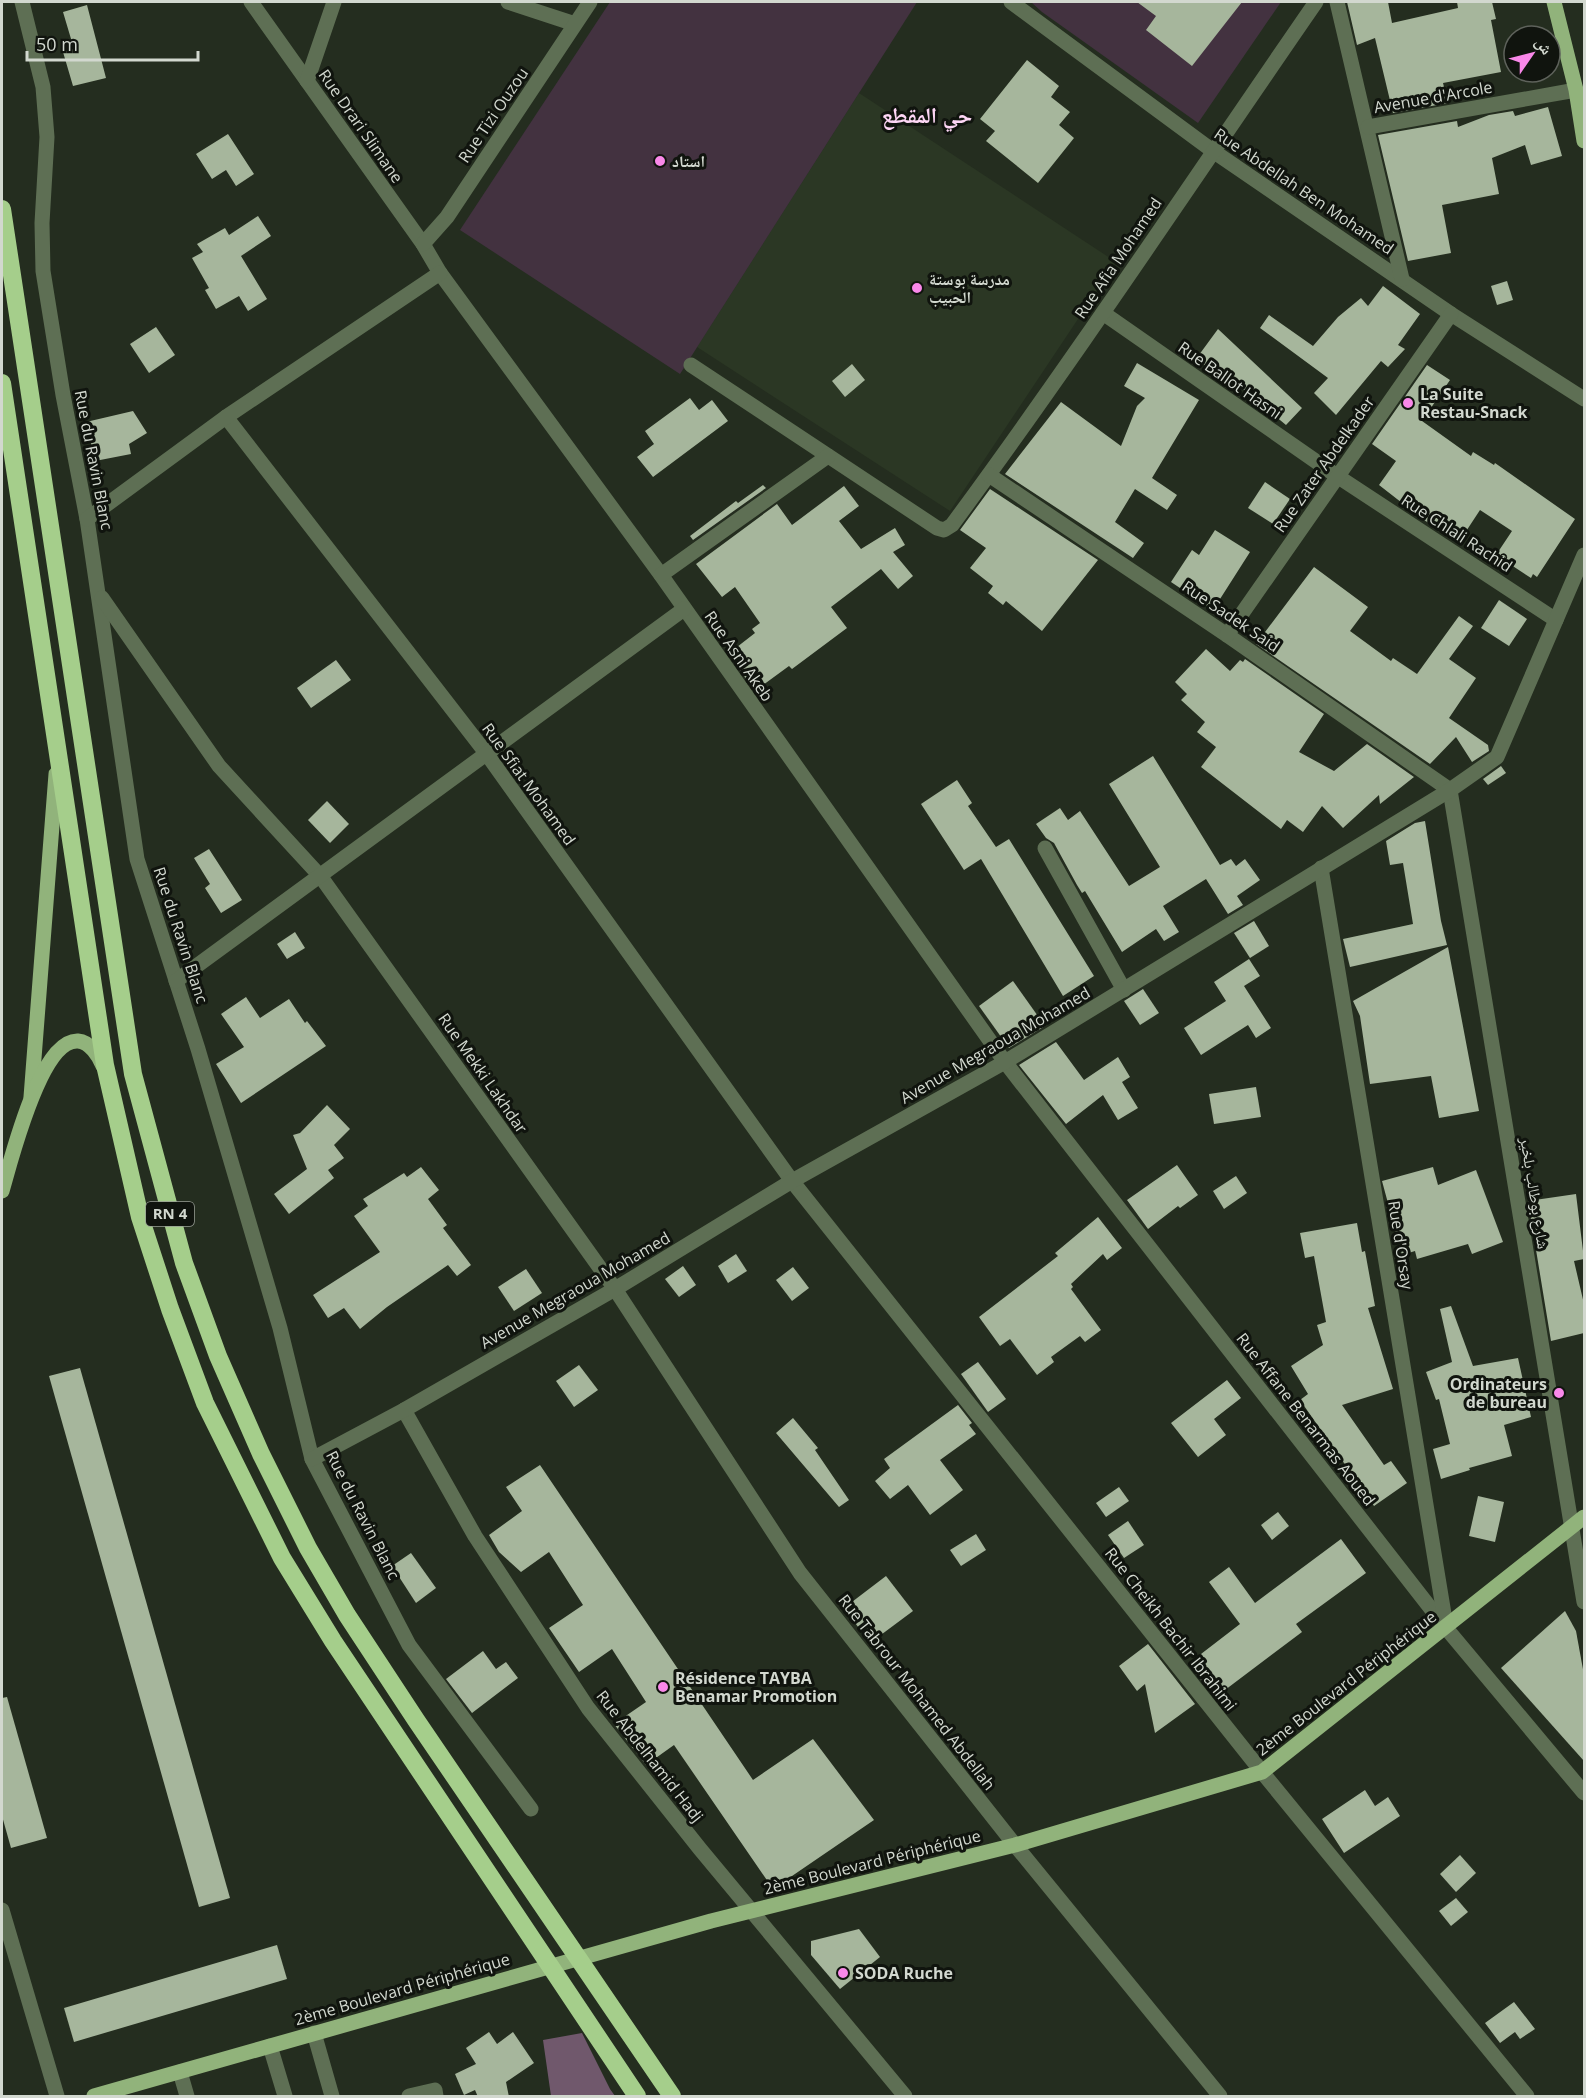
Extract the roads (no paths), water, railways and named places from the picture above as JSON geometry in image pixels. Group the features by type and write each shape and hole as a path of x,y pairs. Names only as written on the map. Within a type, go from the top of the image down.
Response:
{"highway":[{"name":"RN 4","path":"2,209 133,1074 184,1263 218,1356 242,1411 308,1548 347,1615 672,2097"},
{"name":"RN 4","path":"2,383 110,1086 140,1218 170,1309 205,1403 277,1549 333,1641 637,2097"}],"main road":[{"path":"1554,2 1576,90 1584,141"},
{"path":"32,1097 58,755"},
{"path":"2,1191 32,1097 58,1050 71,1041 83,1042 93,1050 110,1086"},
{"name":"2ème Boulevard Périphérique","path":"94,2097 419,2002 711,1921 1015,1845 1262,1772 1584,1517"}],"street":[{"name":"Rue du Ravin Blanc","path":"22,2 43,87 47,137 42,223 43,271 99,593 137,859 280,1328 312,1459 409,1645 531,1809"},
{"name":"Rue Drari Slimane","path":"251,2 423,244 440,273"},
{"path":"307,81 334,2"},
{"path":"508,2 575,24"},
{"name":"Rue Tizi Ouzou","path":"423,244 447,217 590,2"},
{"name":"Rue Abdellah Ben Mohamed","path":"1011,2 1213,151 1451,314 1584,399"},
{"name":"Rue Afia Mohamed","path":"828,456 944,530 952,525 1102,313 1316,2"},
{"name":"Avenue d'Arcole","path":"1337,2 1402,279"},
{"name":"Avenue d'Arcole","path":"1368,127 1576,90"},
{"path":"87,519 226,417 440,273"},
{"name":"Rue Asni Akeb","path":"440,273 661,575 1005,1062"},
{"name":"Rue Ballot Hasni","path":"1102,313 1337,476"},
{"name":"Rue Zater Abdelkader","path":"1227,634 1451,314"},
{"path":"661,575 828,456 691,365"},
{"name":"Rue Sfiat Mohamed","path":"226,417 486,753 792,1181"},
{"name":"Rue Sadek Said","path":"989,475 1227,634 1450,790"},
{"name":"Rue Chlali Rachid","path":"1337,476 1556,620"},
{"name":"Avenue Megraoua Mohamed","path":"312,1459 405,1410 615,1289 792,1181 1005,1062 1450,790 1497,757 1584,555"},
{"name":"Rue Mekki Lakhdar","path":"99,593 219,766 321,877 615,1289"},
{"path":"176,981 684,609"},
{"name":"شارع بوطالب بلخير","path":"1450,790 1584,1602"},
{"path":"1045,848 1124,990"},
{"name":"Rue d'Orsay","path":"1321,868 1446,1628"},
{"name":"Rue Affane Benarmas Aoued","path":"1005,1062 1446,1628 1584,1793"},
{"name":"Rue Cheikh Bachir Ibrahimi","path":"792,1181 1262,1772 1527,2097"},
{"name":"Rue Tabrour Mohamed Abdellah","path":"615,1289 800,1573 1015,1845 1220,2097"},
{"name":"Rue Abdelhamid Hadj","path":"405,1410 475,1536 588,1708 700,1849 905,2097"},
{"path":"2,1910 57,2097"},
{"path":"314,2033 332,2097"},
{"path":"270,2046 285,2097"},
{"path":"180,2072 187,2097"},
{"path":"409,2097 435,2090 436,2097"}],"place":[{"name":"استاد","path":"660,161"},
{"name":"مدرسة بوستة الحبيب","path":"917,288"},
{"name":"La Suite Restau-Snack","path":"1408,403"},
{"name":"Ordinateurs de bureau","path":"1559,1393"},
{"name":"Résidence TAYBA Benamar Promotion","path":"663,1687"},
{"name":"SODA Ruche","path":"843,1973"}],"district":[{"name":"حي المقطع","path":"927,115"}]}
